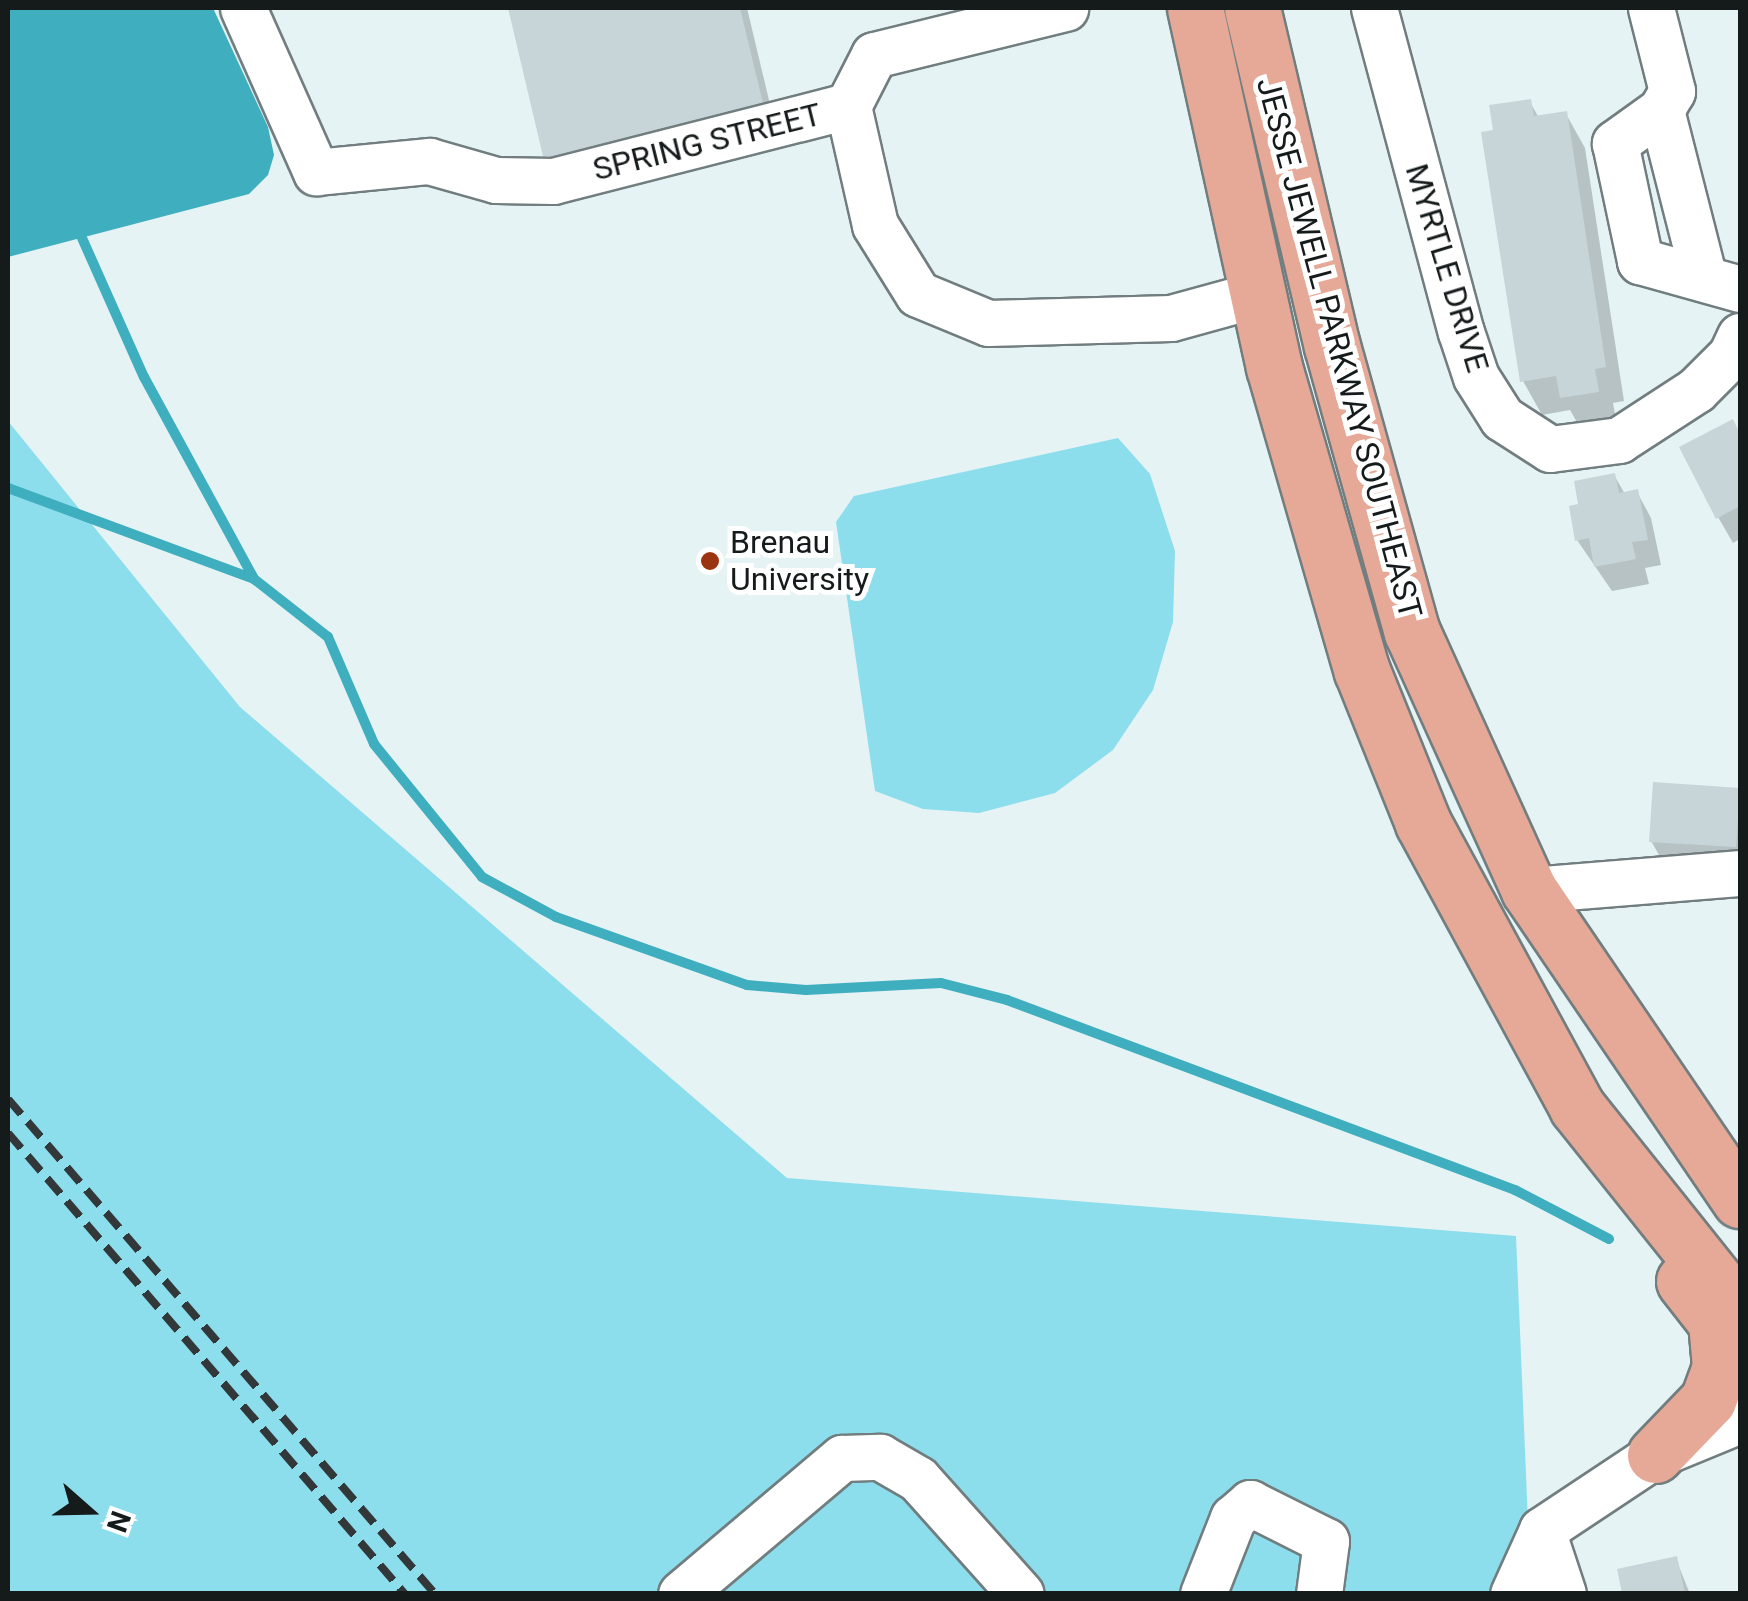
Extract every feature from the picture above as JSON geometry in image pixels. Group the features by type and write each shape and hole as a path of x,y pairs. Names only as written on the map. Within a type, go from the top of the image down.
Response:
{"main road":[{"name":"JESSE JEWELL PARKWAY SOUTHEAST","path":"1195,8 1258,294 1362,671 1424,823 1577,1107 1740,1311"},
{"name":"JESSE JEWELL PARKWAY SOUTHEAST","path":"1252,8 1332,346 1412,632 1529,890 1740,1200"},
{"path":"1638,1186 1649,1234 1716,1322 1721,1340 1708,1400 1655,1454"}],"street":[{"name":"SPRING STREET","path":"244,8 316,172 429,160 496,180 552,182 848,106 874,56 1065,8"},
{"name":"MYRTLE DRIVE","path":"1374,8 1460,332 1476,377 1502,418 1550,449 1619,440 1696,390 1740,336"},
{"path":"1651,8 1672,91 1660,110 1615,144 1640,261 1722,284"},
{"path":"848,106 875,225 918,294 988,323 1171,318 1258,294"},
{"path":"1660,110 1722,284"},
{"path":"1529,890 1740,874"},
{"path":"1512,1594 1542,1530 1655,1454 1740,1420"},
{"path":"681,1594 842,1458 880,1456 918,1479 1021,1594"},
{"path":"1202,1594 1232,1518 1250,1503 1326,1541 1319,1594"},
{"path":"1542,1530 1563,1594"}],"shaded area":[{"path":"8,8 213,8 268,127 274,155 268,175 249,194 8,257"},
{"path":"8,421 240,707 787,1178 1516,1236 1531,1593 8,1593"},
{"path":"1118,438 1150,474 1175,551 1173,622 1153,690 1113,750 1055,793 979,813 923,809 875,791 836,522 854,496"}],"building":[{"path":"508,8 740,8 766,116 546,169"},
{"path":"1531,99 1534,116 1567,111 1606,367 1595,369 1599,392 1560,398 1556,376 1520,382 1481,132 1493,130 1489,105"},
{"path":"1733,419 1740,434 1740,506 1716,519 1679,447"},
{"path":"1615,473 1619,493 1638,489 1648,540 1632,542 1636,559 1594,567 1589,538 1575,541 1569,506 1578,504 1574,481"},
{"path":"1653,782 1740,788 1736,847 1649,842"},
{"path":"1677,1556 1685,1594 1622,1594 1617,1569"}],"waterway":[{"path":"82,238 144,377 254,579"},
{"path":"8,488 254,579 328,637 374,744 482,877 556,917 747,985 806,990 941,983 1007,1000 1515,1190 1609,1239"}],"railway":[{"path":"8,1099 435,1594"},
{"path":"8,1133 405,1594"}],"place":[{"name":"Brenau University","path":"710,561"}]}
